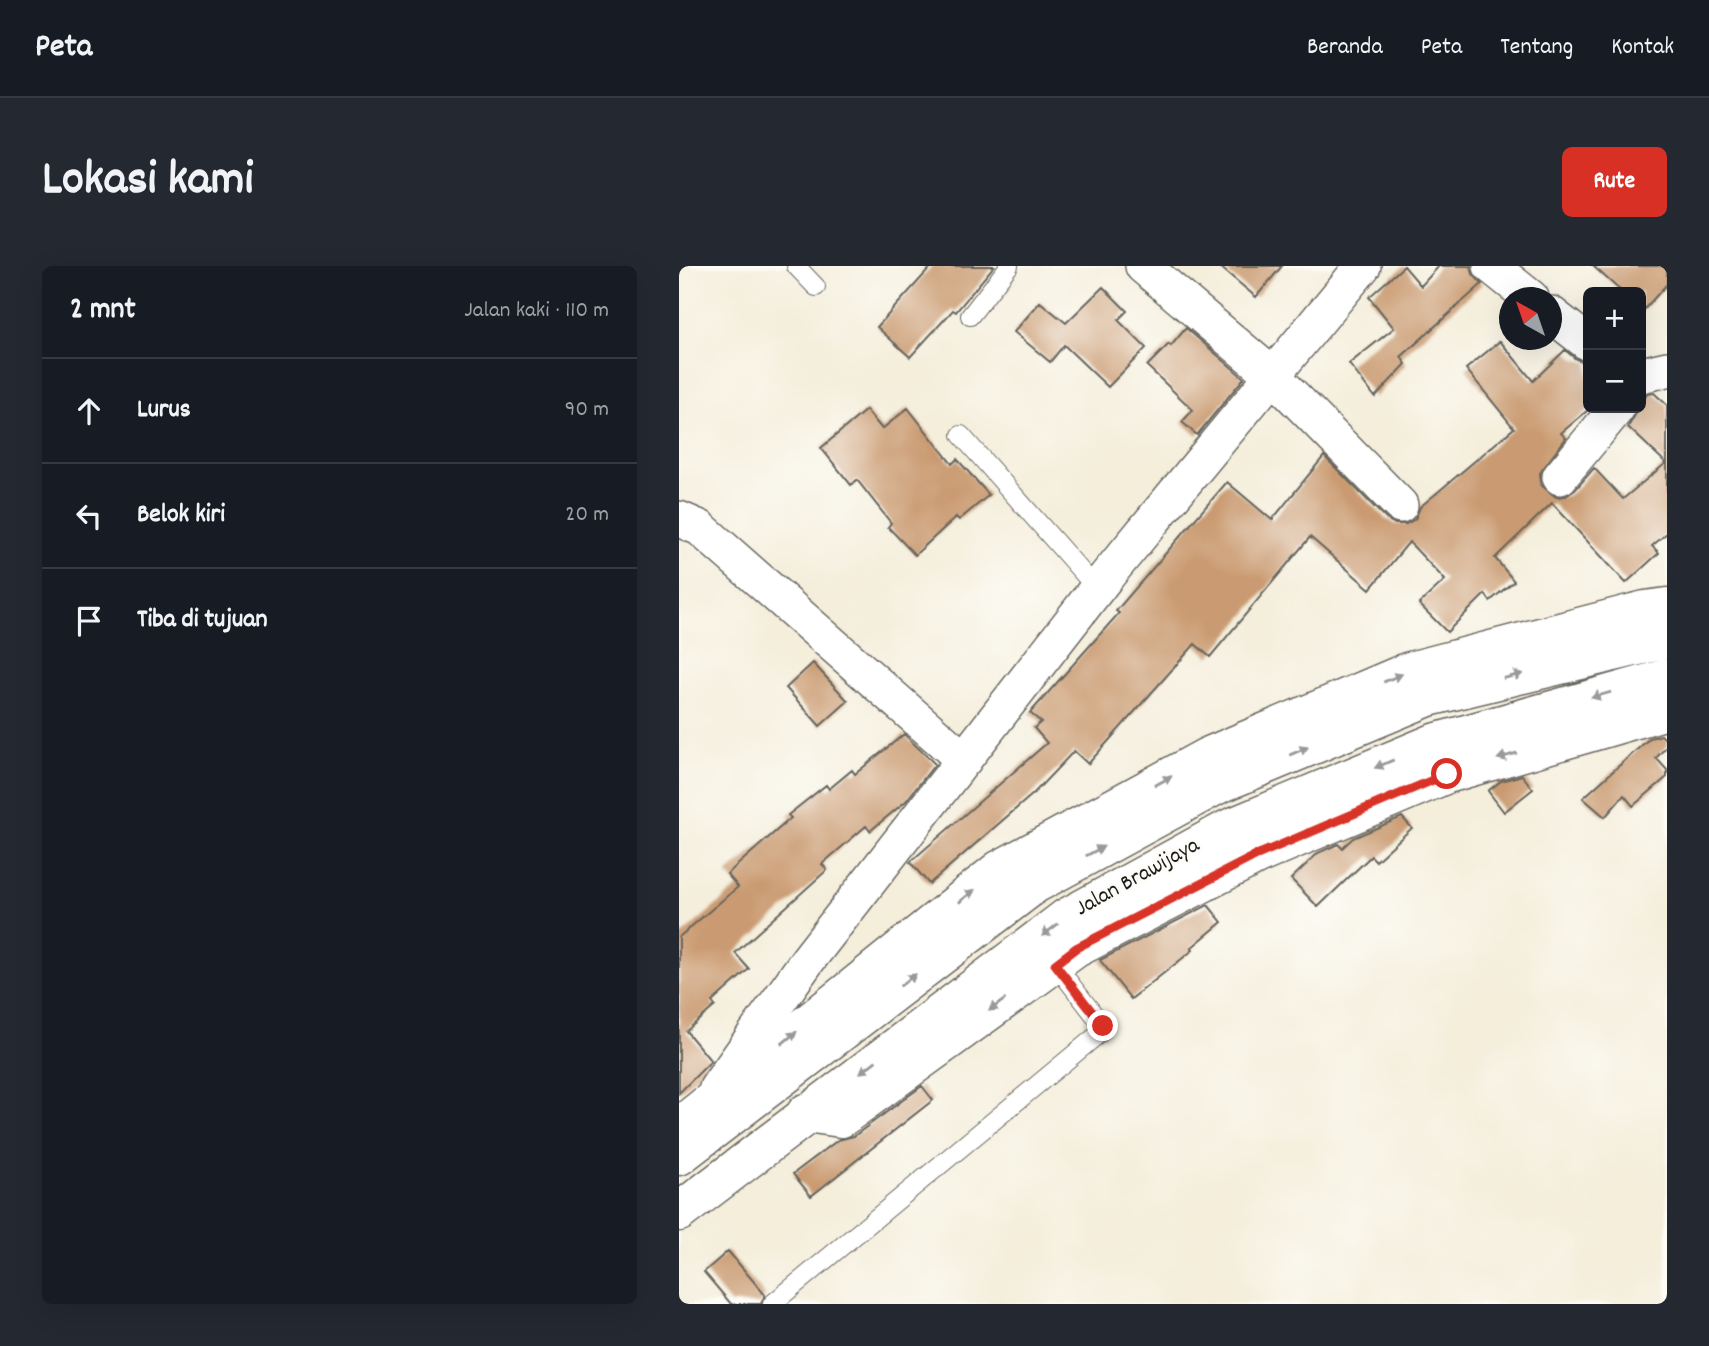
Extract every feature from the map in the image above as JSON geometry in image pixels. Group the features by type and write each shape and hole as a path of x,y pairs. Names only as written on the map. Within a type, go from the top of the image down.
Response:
{"main road":[{"path":"691,1117 999,870 1207,757 1410,671 1644,610 1667,607"},
{"name":"Jalan Brawijaya","path":"679,1156 1035,884 1217,785 1428,697 1667,639"},
{"name":"Jalan Brawijaya","path":"679,1212 1066,918 1230,828 1434,743 1667,678"},
{"path":"806,1113 841,1118 1076,948 1257,855 1447,774 1667,710"}],"street":[{"path":"1143,266 1271,374 1400,505"},
{"path":"691,1117 807,961 1097,589 1271,374 1363,266"},
{"path":"1491,266 1517,287"},
{"path":"1562,322 1583,339"},
{"path":"1560,477 1613,413"},
{"path":"679,519 700,528 964,760"}],"lane":[{"path":"796,266 815,287"},
{"path":"970,316 1009,266"},
{"path":"961,435 1097,589"},
{"path":"772,1304 1101,1032 1103,1026 1055,964"}],"building":[{"path":"932,266 994,266 956,312 953,310 910,357 877,327"},
{"path":"1219,266 1282,266 1256,297"},
{"path":"1404,266 1421,286 1439,266 1471,266 1473,274 1482,284 1401,357 1406,364 1375,397 1349,364 1394,328 1369,297"},
{"path":"1593,266 1667,266 1667,284 1646,307 1646,287 1616,287"},
{"path":"1103,287 1127,311 1118,320 1146,348 1108,387 1064,345 1050,362 1014,332 1040,302 1066,323"},
{"path":"1186,328 1244,378 1197,435 1182,422 1193,410 1147,366 1169,344 1171,346"},
{"path":"1499,342 1499,350 1507,350 1533,381 1565,350 1583,361 1584,413 1561,433 1566,438 1540,473 1541,485 1556,497 1566,496 1575,490 1594,468 1623,499 1666,463 1628,427 1636,413 1646,413 1647,394 1654,393 1667,405 1667,533 1652,546 1659,553 1626,583 1552,503 1495,558 1514,581 1490,601 1485,594 1447,632 1419,604 1445,580 1409,542 1370,589 1310,537 1210,657 1195,644 1088,764 1074,751 1033,794 929,884 910,862 1047,743 1034,728 1041,722 1030,713 1119,613 1116,611 1227,482 1272,520 1324,456 1386,519 1395,524 1406,524 1415,519 1420,507 1514,428 1466,369"},
{"path":"908,408 952,464 957,459 989,495 959,520 956,517 915,555 888,527 891,523 857,480 851,485 821,448 866,410 882,429"},
{"path":"813,663 848,701 820,726 786,688"},
{"path":"904,734 935,764 906,801 870,831 866,826 822,864 827,870 735,953 749,969 712,1002 715,1006 686,1031 711,1061 679,1093 679,937 738,887 727,874 791,818 788,815 826,785 829,789 852,770 855,774"},
{"path":"1661,735 1667,741 1667,746 1656,758 1667,770 1667,777 1633,806 1624,795 1605,817 1583,798 1650,738"},
{"path":"1522,775 1533,789 1504,812 1488,791 1501,781"},
{"path":"1402,817 1412,828 1376,861 1371,856 1318,907 1291,879 1318,853 1338,844 1342,848 1353,838"},
{"path":"1208,905 1222,922 1191,948 1193,950 1131,999 1100,960"},
{"path":"922,1086 933,1100 811,1196 793,1174 838,1140 854,1136"},
{"path":"728,1251 765,1295 761,1304 731,1304 704,1272"}],"route":[{"path":"1103,1026 1055,964 1076,948 1257,855 1447,774"}]}
